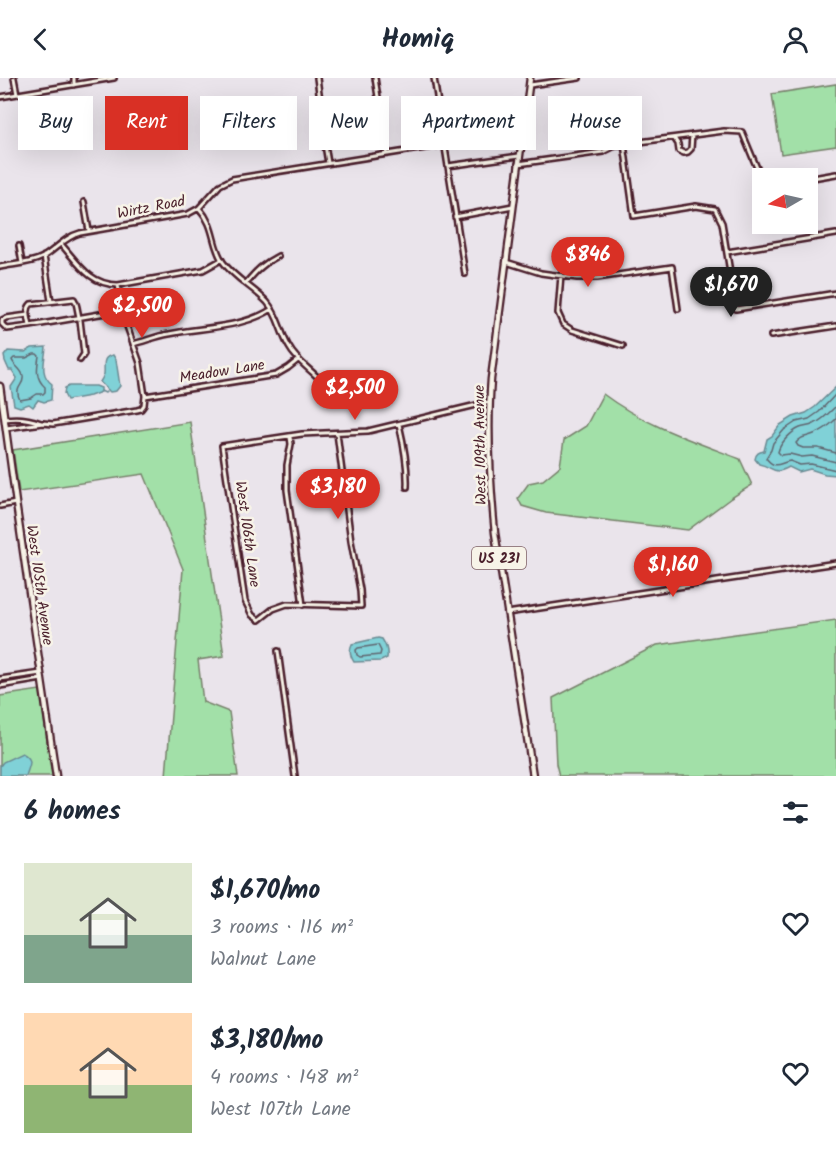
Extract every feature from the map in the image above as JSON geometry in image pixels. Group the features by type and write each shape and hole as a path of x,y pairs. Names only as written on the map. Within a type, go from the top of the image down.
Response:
{"main road":[{"name":"West 109th Avenue","path":"530,78 489,402 495,533 533,776"},
{"name":"West 105th Avenue","path":"0,386 56,776"}],"street":[{"path":"14,78 17,94"},
{"path":"74,78 74,85"},
{"path":"0,97 114,78"},
{"path":"317,78 328,163"},
{"path":"375,78 387,154"},
{"path":"434,78 437,96"},
{"path":"529,85 579,78"},
{"path":"642,142 724,131 742,132 757,168"},
{"path":"674,138 679,151 684,153 691,149 692,135"},
{"name":"Wirtz Road","path":"0,267 33,261 44,256 73,235 188,214 199,208 220,185 232,179 412,150"},
{"path":"445,150 465,274"},
{"path":"518,164 607,150"},
{"path":"625,150 634,216 696,206 715,209 722,223 736,309 836,293"},
{"path":"448,166 519,156"},
{"path":"818,176 836,174"},
{"path":"84,202 89,231"},
{"path":"455,217 513,206"},
{"path":"199,208 209,222 222,260 265,300 278,318 289,348 298,360 326,385 331,395"},
{"path":"727,252 836,234"},
{"path":"61,244 86,273 100,283 118,285 203,270 222,260"},
{"path":"19,246 22,263"},
{"path":"44,256 51,301"},
{"path":"246,283 257,270 278,256"},
{"path":"506,262 541,273 577,278 597,278 672,267 678,309"},
{"path":"561,275 558,313 566,327 624,346"},
{"path":"6,428 43,423 53,424 141,409 146,396 140,363 123,310 118,285"},
{"path":"30,326 28,310 31,304 74,299 84,354 80,360"},
{"path":"133,344 167,334 249,320 272,309"},
{"path":"28,315 6,318 2,320 2,324 7,329 123,310"},
{"path":"771,336 836,326"},
{"name":"Meadow Lane","path":"146,396 276,375 298,360"},
{"path":"337,433 361,606 303,605 287,490 290,437 302,434 368,431 489,402"},
{"path":"3,416 30,418 43,423"},
{"path":"399,424 405,454 407,487"},
{"name":"West 106th Lane","path":"290,437 222,446 245,601 252,615 259,620 273,609 287,604 303,605"},
{"path":"0,506 16,503"},
{"path":"507,613 836,563"},
{"path":"278,651 295,776"},
{"path":"0,679 41,676"},
{"path":"0,686 41,676"}],"green space":[{"path":"836,84 836,146 781,154 772,94"},
{"path":"603,394 635,415 687,439 740,459 752,485 688,530 546,513 522,506 518,498 529,483 543,480 560,466 564,440 586,426"},
{"path":"190,422 224,656 198,660 203,702 229,712 238,776 166,776 183,569 144,474 19,492 13,450"},
{"path":"836,620 836,776 559,776 556,764 553,698 657,645"},
{"path":"40,690 52,776 0,776 0,696"}],"water":[{"path":"46,347 44,372 52,384 51,400 44,402 38,400 33,407 29,404 20,407 14,405 11,387 17,378 12,370 9,370 4,356 8,351 25,352 32,348"},
{"path":"113,355 116,360 120,386 116,391 110,392 100,382 104,374 105,360"},
{"path":"96,386 101,388 101,392 67,400 64,394 65,388"},
{"path":"836,387 836,475 810,469 799,472 789,467 776,471 759,464 755,459 756,455 764,451 767,439 780,425 815,407"},
{"path":"382,639 385,644 387,658 381,661 354,662 350,653 352,644"},
{"path":"22,753 30,760 26,776 0,776 0,766 3,762"}],"waterway":[{"path":"101,391 105,393 108,390"}]}
